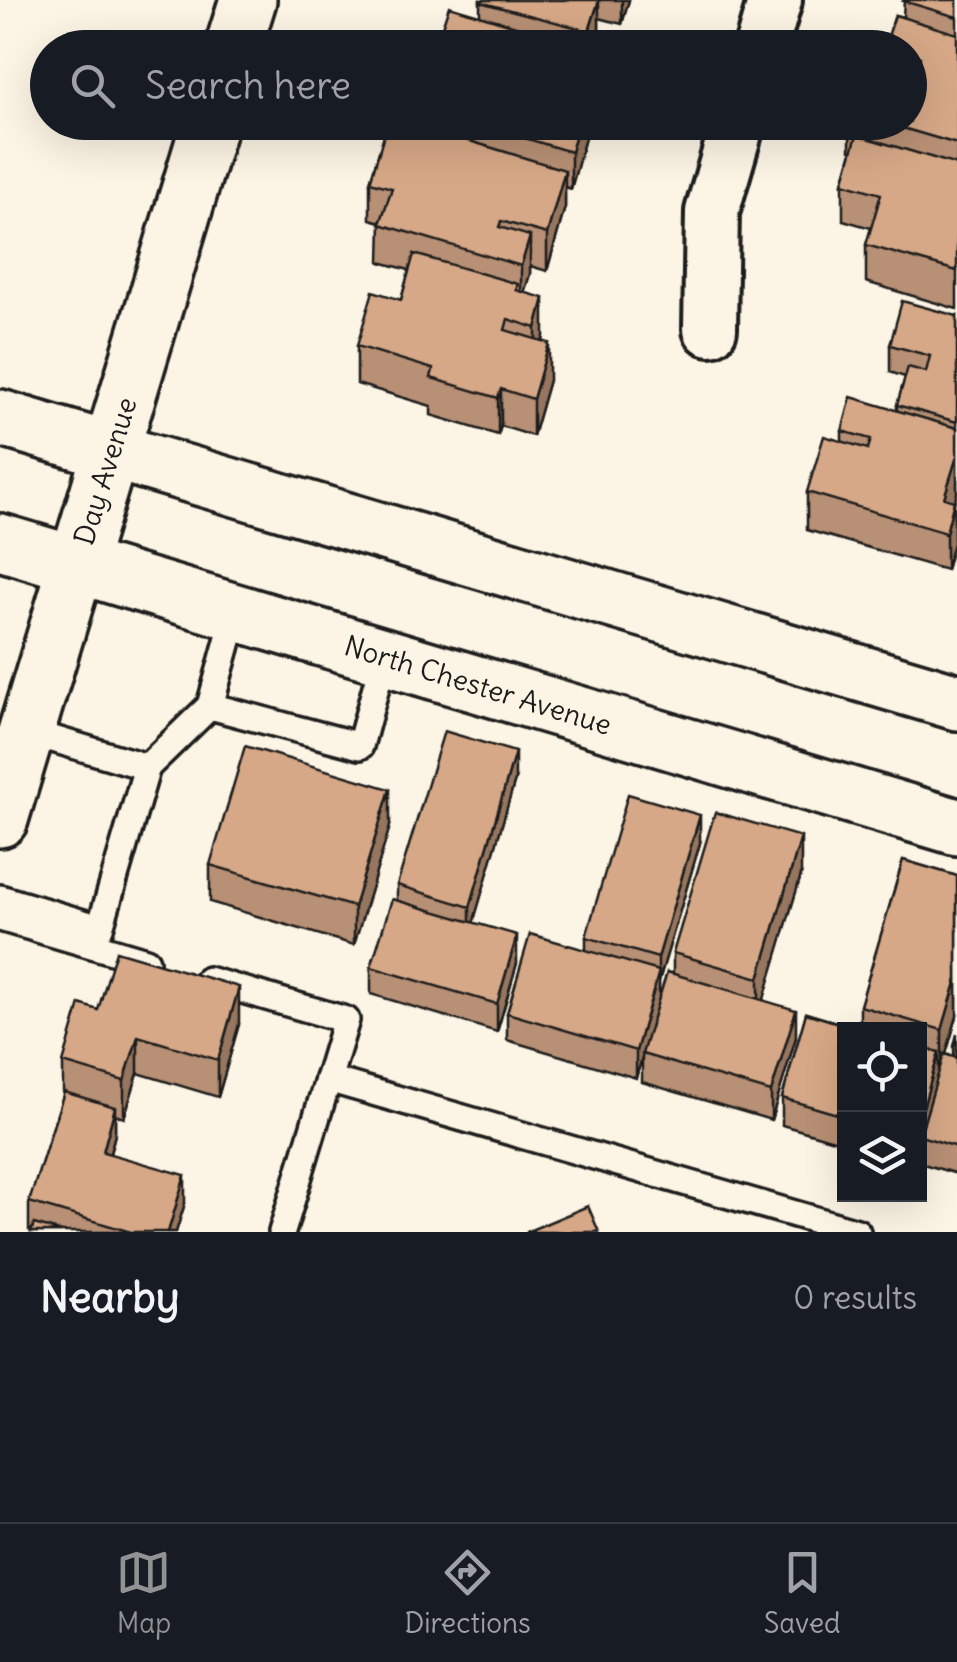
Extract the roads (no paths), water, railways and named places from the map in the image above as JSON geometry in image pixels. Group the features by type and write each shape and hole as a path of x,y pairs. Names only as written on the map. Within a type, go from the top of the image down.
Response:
{"main road":[{"path":"239,30 248,0"},
{"name":"Day Avenue","path":"10,771 205,140"},
{"path":"0,418 957,702"},
{"name":"North Chester Avenue","path":"0,542 957,827"}],"street":[{"path":"766,30 775,0"},
{"path":"710,328 712,212 733,140"}],"lane":[{"path":"0,898 100,928 147,767 210,706 236,612"},
{"path":"210,706 360,746 384,657"},
{"path":"10,771 147,767"},
{"path":"0,918 346,1020 282,1232"},
{"path":"328,1080 857,1232"}]}
